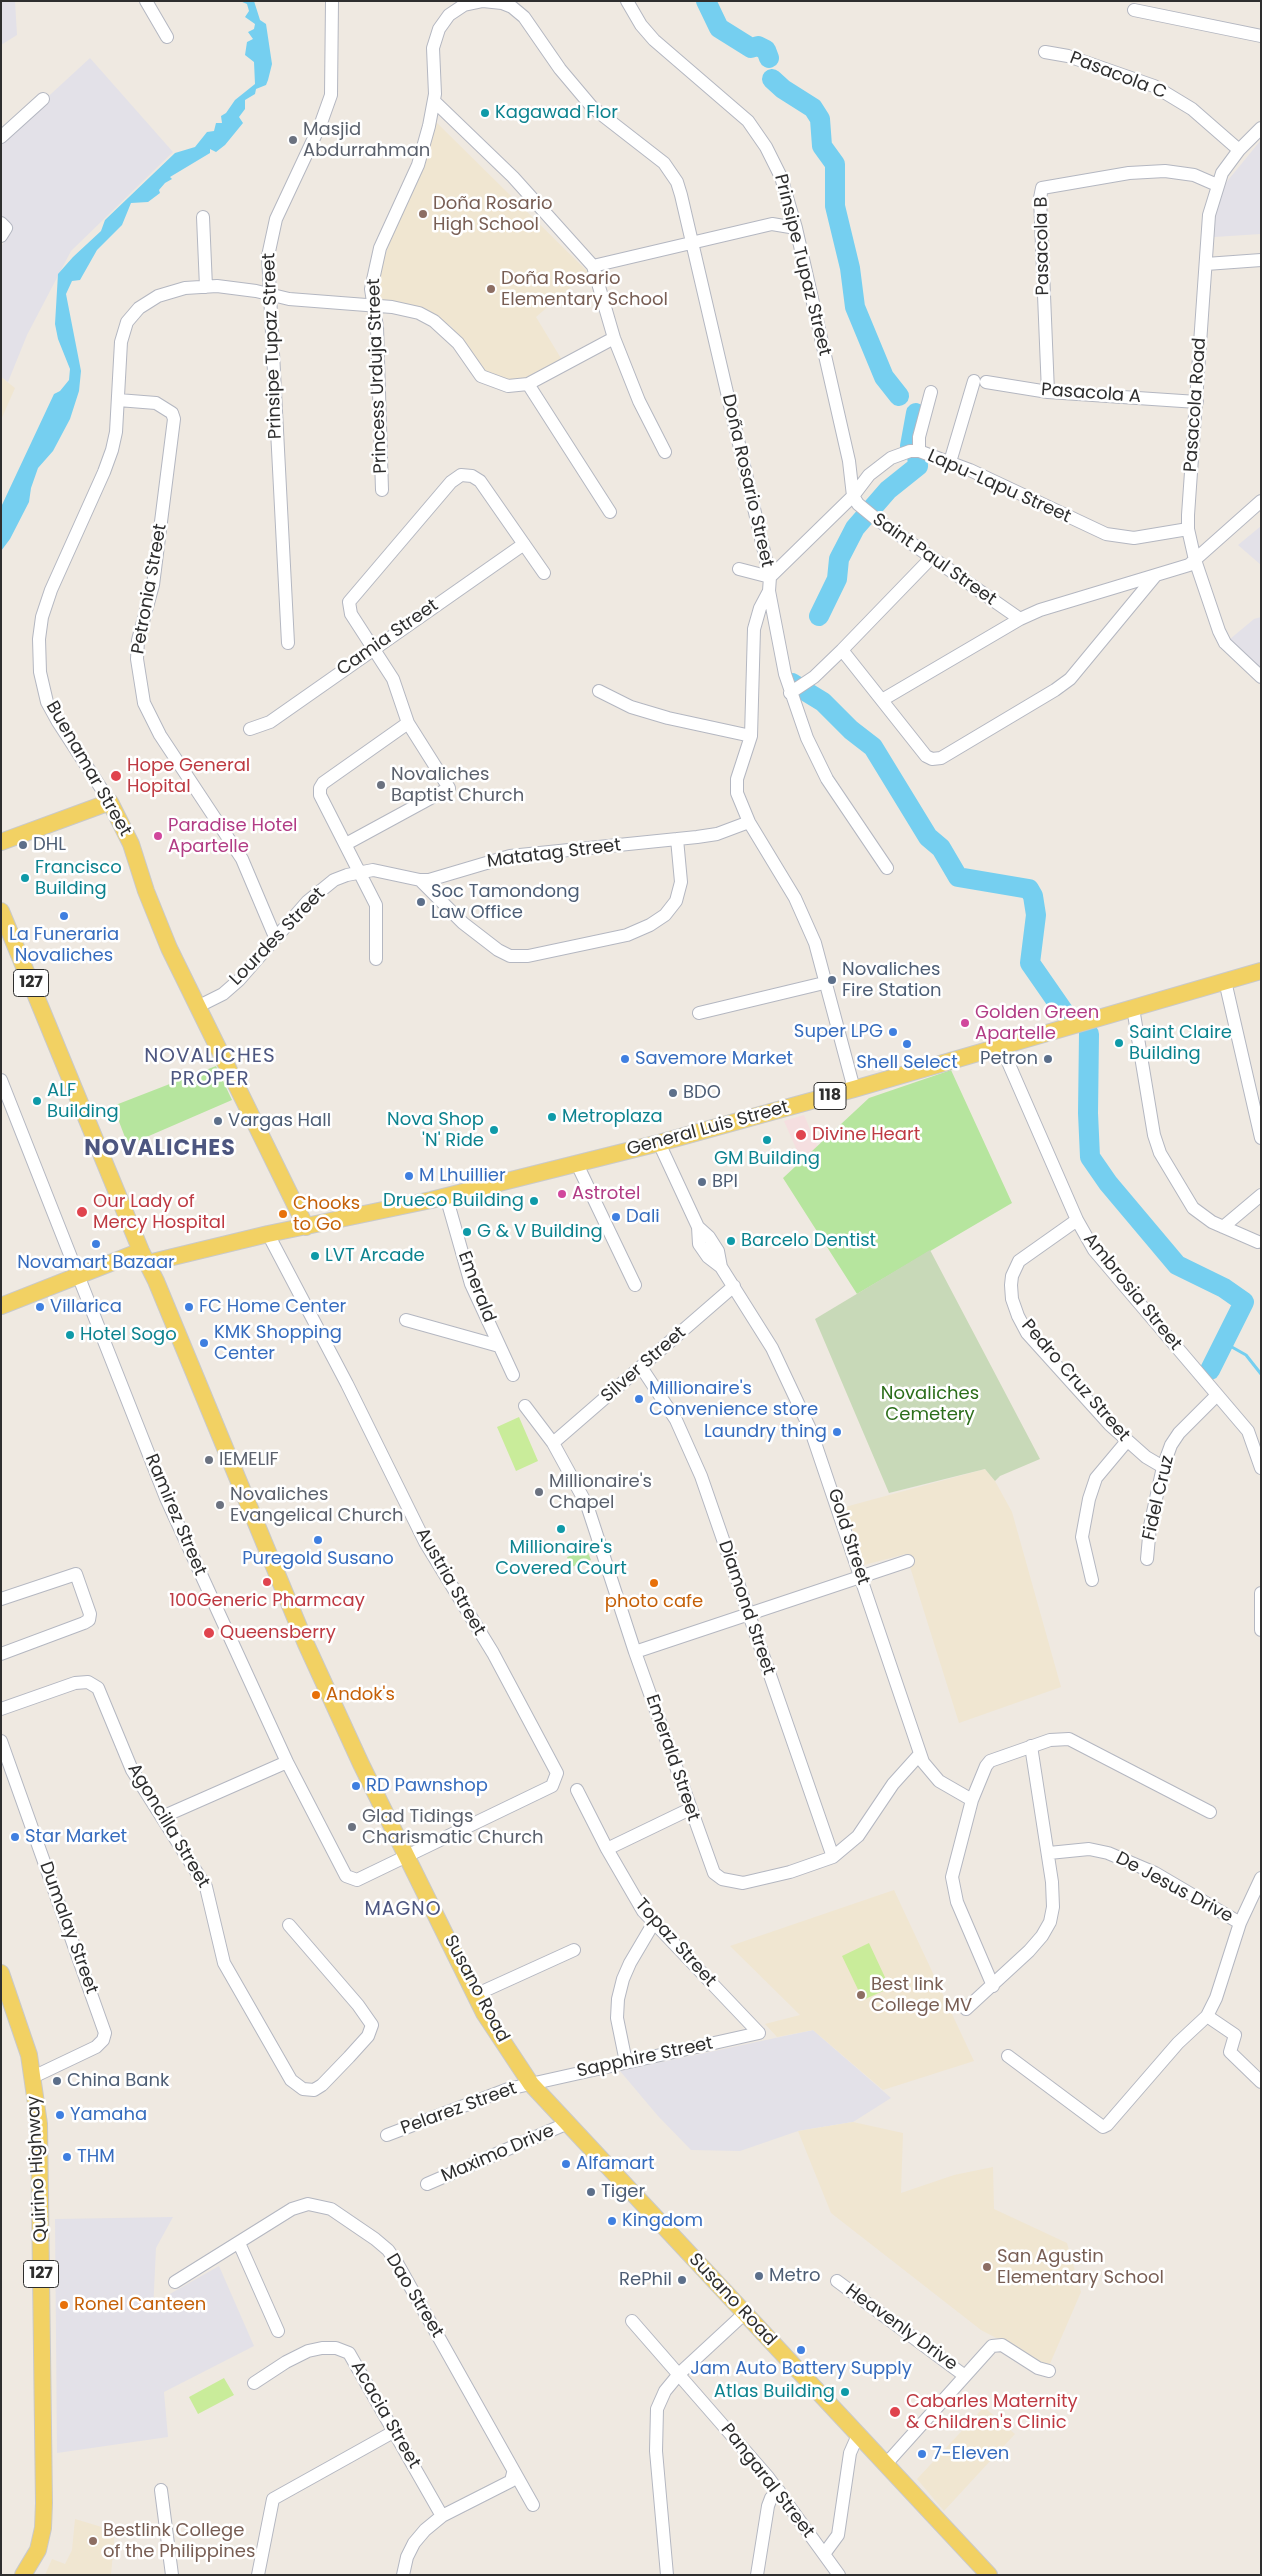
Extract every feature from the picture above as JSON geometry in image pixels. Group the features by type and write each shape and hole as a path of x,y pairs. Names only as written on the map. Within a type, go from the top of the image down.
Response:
{"main road":[{"path":"1,842 110,802"},
{"name":"Buenamar Street","path":"110,802 131,844 158,923 306,1227"},
{"name":"127","path":"1,911 144,1257"},
{"name":"General Luis Street","path":"144,1257 306,1227 446,1196 577,1164 854,1090 1261,971"},
{"path":"1,1306 79,1276 144,1257"},
{"name":"Susano Road","path":"144,1257 306,1644 361,1764 484,2013 531,2084 989,2575"},
{"name":"Quirino Highway","path":"2,1979 29,2055 39,2143 44,2503 43,2528 38,2550 23,2575"}],"street":[{"path":"146,1 167,37"},
{"name":"Prinsipe Tupaz Street","path":"288,643 268,256 273,228 321,123 331,95 332,1"},
{"name":"Prinsipe Tupaz Street","path":"627,1 647,33 738,110 757,132 781,177 796,228 849,461 853,496"},
{"name":"Princess Urduja Street","path":"382,490 377,328 371,289 380,248 418,165 434,100 433,48 439,29 449,15 472,2 514,4"},
{"name":"Doña Rosario Street","path":"514,4 560,69 592,107 664,162 671,171 682,195 770,577 769,591 760,608 754,629 751,736 737,779 738,793 749,822 805,918 815,943 824,983 854,1090"},
{"path":"1134,10 1261,36"},
{"name":"Pasacola C","path":"1046,52 1068,56 1154,86 1192,109 1237,148"},
{"path":"1,137 43,99"},
{"path":"434,100 513,177 593,266 614,338 639,401 665,452"},
{"name":"Pasacola Road","path":"1261,128 1237,148 1222,172 1209,214 1188,529 1195,560 1225,644 1261,677"},
{"name":"Pasacola B","path":"1048,392 1040,207 1042,188 1129,173 1165,171 1194,174 1217,185"},
{"path":"203,217 206,286"},
{"path":"593,266 772,224 796,228"},
{"path":"1206,264 1261,260"},
{"name":"Buenamar Street","path":"110,802 47,702 38,653 42,617 51,590 112,450 118,400 119,357 127,322 139,308 158,296 185,288 206,286 238,288 269,293 289,299 373,304 419,313 434,321 458,343 481,376 508,386 528,384"},
{"path":"610,512 528,384 614,338"},
{"name":"Pasacola A","path":"950,462 980,381 1048,392 1197,402"},
{"path":"919,451 919,437 931,392"},
{"name":"Petronia Street","path":"118,400 156,403 172,413 174,419 153,585 138,649 137,659 144,703 160,735 242,859 275,937"},
{"name":"Lapu-Lapu Street","path":"770,577 853,496 870,475 883,463 899,454 919,451 950,462 1106,534 1134,538 1188,529"},
{"path":"346,844 449,788 408,723 397,688 374,647 351,614 349,602 451,482 461,475 472,476 480,481 544,573"},
{"name":"Saint Paul Street","path":"853,496 871,515 1020,619"},
{"path":"882,700 1020,619 1066,601 1189,565 1261,501"},
{"name":"Camia Street","path":"250,729 270,722 374,647 524,544"},
{"path":"790,693 810,679 842,650 931,558"},
{"path":"739,569 770,577"},
{"path":"842,650 926,756 932,759 941,758 1055,690 1070,678 1156,575"},
{"path":"769,591 780,656 790,693 807,738 827,779 887,868"},
{"path":"599,691 632,706 668,718 751,736"},
{"path":"376,960 378,911 320,795 320,788 323,783 408,723"},
{"name":"Matatag Street","path":"359,872 381,872 420,880 430,880 510,856 716,834 749,822"},
{"path":"420,880 463,923 498,950 510,956 528,956 627,935 650,925 664,915 676,901 681,882 677,839"},
{"name":"Lourdes Street","path":"199,1006 223,994 239,980 275,937 307,902 322,889 334,880 359,872"},
{"path":"1225,981 1261,1138"},
{"path":"699,1013 824,983"},
{"path":"1134,1008 1154,1135 1160,1153 1193,1208 1223,1227 1258,1242"},
{"name":"Ambrosia Street","path":"1001,1046 1077,1220 1094,1250 1248,1431 1261,1468"},
{"name":"Ramirez Street","path":"1,1080 166,1498 287,1762 346,1876 351,1880 357,1880 408,1856"},
{"name":"Gold Street","path":"659,1143 698,1227 699,1244 708,1257 721,1267 734,1286 772,1348 798,1400 821,1456 920,1754 928,1769 939,1781 972,1800"},
{"path":"577,1164 635,1286"},
{"path":"1223,1227 1261,1195"},
{"name":"Emerald","path":"446,1196 471,1284 513,1375"},
{"name":"Pedro Cruz Street","path":"1077,1220 1019,1261 1012,1276 1012,1299 1027,1333 1127,1441 1146,1457 1163,1467"},
{"name":"Austria Street","path":"268,1234 347,1384 425,1542 493,1653 557,1773 552,1786 408,1856"},
{"name":"Silver Street","path":"553,1443 734,1286"},
{"path":"406,1320 499,1346"},
{"name":"Diamond Street","path":"641,1367 664,1399 689,1448 833,1857"},
{"name":"Fidel Cruz","path":"1148,1559 1150,1526 1163,1467 1171,1445 1179,1434 1217,1395"},
{"name":"Emerald Street","path":"526,1406 553,1443 588,1505 635,1652 709,1864 714,1873 722,1880 743,1883 761,1880 833,1857 858,1836 893,1784 920,1754"},
{"path":"1092,1580 1082,1537 1089,1499 1096,1478 1127,1441"},
{"path":"635,1652 908,1561"},
{"path":"1,1599 76,1574 90,1614 89,1620 84,1623 1,1654"},
{"path":"1261,1593 1261,1630"},
{"name":"Agoncilla Street","path":"1,1709 66,1685 82,1682 94,1684 101,1692 132,1770 206,1887 220,1949 228,1970 291,2080 303,2089 314,2090 322,2085 368,2036 372,2025 362,2010 289,1925"},
{"path":"993,1986 953,1890 953,1867 972,1800 986,1766 990,1761 1060,1738 1077,1741 1210,1812"},
{"name":"Dumalay Street","path":"1,1740 105,2033 103,2040 96,2047 33,2077"},
{"path":"966,2009 993,1986 1042,1936 1050,1922 1053,1907 1049,1853 1031,1746"},
{"path":"162,1816 287,1762"},
{"name":"Topaz Street","path":"578,1790 633,1897 653,1924 759,2034"},
{"path":"608,1849 690,1809"},
{"name":"De Jesus Drive","path":"1049,1853 1089,1849 1108,1853 1155,1873 1240,1922"},
{"path":"1008,2056 1103,2126 1107,2125 1178,2043 1207,2016 1216,1998 1240,1922 1259,1885"},
{"path":"626,2062 618,2018 618,1999 630,1962 653,1924"},
{"path":"475,1995 574,1950"},
{"path":"1207,2016 1235,2035 1230,2052 1261,2082"},
{"name":"Sapphire Street","path":"531,2084 759,2034"},
{"name":"Pelarez Street","path":"386,2135 508,2088 531,2084"},
{"name":"Maximo Drive","path":"427,2184 568,2123"},
{"name":"Dao Street","path":"175,2282 292,2209 308,2204 331,2209 375,2239 388,2250 398,2263 533,2505"},
{"path":"240,2243 278,2331"},
{"name":"Heavenly Drive","path":"837,2281 965,2376"},
{"path":"667,2575 656,2423 657,2409 666,2391 679,2374 745,2313"},
{"name":"Pangaral Street","path":"632,2321 779,2491 839,2575"},
{"name":"Heavenly Drive","path":"886,2464 992,2346 997,2344 1038,2368 1049,2371"},
{"name":"Acacia Street","path":"254,2383 286,2362 308,2351 336,2348 349,2353 442,2516"},
{"path":"258,2575 273,2500 395,2431"},
{"path":"824,2554 834,2544 838,2536 850,2453 858,2436"},
{"path":"403,2575 407,2557 414,2543 425,2530 442,2516 511,2481 513,2472"},
{"path":"161,2490 172,2575"},
{"path":"757,2575 768,2506 771,2498 779,2491"}],"shaded area":[{"path":"1,1 15,1 17,35 1,45"},
{"path":"90,58 173,152 71,251 27,335 8,382 1,377 1,247 13,227 1,216 1,140"},
{"name":"Doña Rosario Elementary School","path":"435,121 588,272 536,317 562,360 518,382 487,374 451,326 407,307 370,296"},
{"path":"1261,140 1261,234 1214,237 1216,207 1224,185"},
{"path":"1,377 15,388 1,420"},
{"path":"1261,526 1261,565 1238,545"},
{"path":"1261,617 1261,675 1230,639 1254,619"},
{"name":"Divine Heart","path":"804,1115 818,1148 802,1162 784,1121"},
{"path":"985,1469 995,1481 1012,1512 1061,1687 959,1723 906,1554 864,1565 845,1507"},
{"name":"Best link College MV","path":"894,1890 974,2061 883,2090 813,2030 777,2037 765,2024 800,2015 730,1946"},
{"path":"813,2030 891,2098 853,2122 798,2131 740,2151 691,2150 658,2116 620,2071"},
{"name":"San Agustin Elementary School","path":"853,2122 903,2133 901,2193 954,2175 993,2167 994,2209 1067,2243 1081,2292 1049,2366 981,2330 831,2213 798,2131"},
{"path":"173,2217 156,2248 153,2311 161,2299 219,2266 254,2346 164,2392 168,2437 57,2453 55,2219"},
{"path":"984,2407 1015,2434 944,2511 917,2479"},
{"name":"Bestlink College of the Philippines","path":"75,2519 115,2531 111,2575 45,2575 52,2559 65,2564 72,2550"}],"green space":[{"path":"216,1066 232,1100 128,1145 113,1106"},
{"path":"951,1070 1012,1203 857,1294 783,1178 869,1098"},
{"name":"Novaliches Cemetery","path":"930,1250 1040,1459 1000,1476 995,1481 985,1469 889,1493 815,1319"},
{"path":"519,1417 538,1461 516,1471 497,1427"},
{"path":"587,1550 591,1560 571,1567 567,1557"},
{"path":"869,1943 890,1988 863,2000 842,1956"},
{"path":"224,2378 234,2395 198,2414 189,2397"}],"water":[{"path":"240,1 254,1 260,20 266,24 272,64 266,85 256,89 255,94 245,100 245,109 239,117 243,123 225,145 216,152 210,149 210,153 170,177 172,179 159,190 160,193 148,202 131,203 122,225 97,250 80,280 72,281 66,294 81,371 79,391 70,419 53,451 38,468 31,488 29,502 10,539 1,551 1,507 54,394 60,391 69,380 70,369 58,339 55,324 58,274 101,231 105,220 175,153 195,147 207,132 214,131 216,123 222,123 221,116 226,113 235,100 255,84 254,62 245,55 247,42 253,39 248,32 254,29 255,24 245,17 249,11 247,4"}],"waterway":[{"path":"706,1 719,28 751,48 758,46 766,50 769,58"},
{"path":"772,79 783,89 813,108 820,119 822,146 835,164 835,206 850,268 855,307 884,377 899,396"},
{"path":"910,446 916,413"},
{"path":"819,616 837,579 839,559 855,528 888,490 918,466 917,455"},
{"path":"792,683 823,702 851,730 873,747 928,837 941,848 958,877 1029,889 1033,896 1036,915 1030,963 1064,1012"},
{"path":"1089,1034 1088,1113 1090,1157 1108,1183 1177,1265 1224,1288 1244,1302 1210,1370"},
{"path":"1223,1342 1246,1355 1261,1374"}],"place":[{"name":"Kagawad Flor","path":"485,113"},
{"name":"Masjid Abdurrahman","path":"293,140"},
{"name":"Doña Rosario High School","path":"423,214"},
{"name":"Doña Rosario Elementary School","path":"491,289"},
{"name":"Hope General Hopital","path":"116,776"},
{"name":"Novaliches Baptist Church","path":"381,785"},
{"name":"Paradise Hotel Apartelle","path":"158,836"},
{"name":"DHL","path":"23,845"},
{"name":"Francisco Building","path":"25,878"},
{"name":"Soc Tamondong Law Office","path":"421,902"},
{"name":"La Funeraria Novaliches","path":"64,916"},
{"name":"Novaliches Fire Station","path":"832,980"},
{"name":"Golden Green Apartelle","path":"965,1023"},
{"name":"Super LPG","path":"893,1032"},
{"name":"Saint Claire Building","path":"1119,1043"},
{"name":"Shell Select","path":"907,1044"},
{"name":"Savemore Market","path":"625,1059"},
{"name":"Petron","path":"1048,1059"},
{"name":"BDO","path":"673,1093"},
{"name":"ALF Building","path":"37,1101"},
{"name":"Metroplaza","path":"552,1117"},
{"name":"Vargas Hall","path":"218,1121"},
{"name":"Nova Shop 'N' Ride","path":"494,1130"},
{"name":"Divine Heart","path":"801,1135"},
{"name":"GM Building","path":"767,1140"},
{"name":"M Lhuillier","path":"409,1176"},
{"name":"BPI","path":"702,1182"},
{"name":"Astrotel","path":"562,1194"},
{"name":"Drueco Building","path":"534,1201"},
{"name":"Our Lady of Mercy Hospital","path":"82,1212"},
{"name":"Chooks to Go","path":"283,1214"},
{"name":"Dali","path":"616,1217"},
{"name":"G & V Building","path":"467,1232"},
{"name":"Barcelo Dentist","path":"731,1241"},
{"name":"Novamart Bazaar","path":"96,1244"},
{"name":"LVT Arcade","path":"315,1256"},
{"name":"Villarica","path":"40,1307"},
{"name":"FC Home Center","path":"189,1307"},
{"name":"Hotel Sogo","path":"70,1335"},
{"name":"KMK Shopping Center","path":"204,1343"},
{"name":"Millionaire's Convenience store","path":"639,1399"},
{"name":"Laundry thing","path":"837,1432"},
{"name":"IEMELIF","path":"209,1460"},
{"name":"Millionaire's Chapel","path":"539,1492"},
{"name":"Novaliches Evangelical Church","path":"220,1505"},
{"name":"Millionaire's Covered Court","path":"561,1529"},
{"name":"Puregold Susano","path":"318,1540"},
{"name":"100Generic Pharmcay","path":"267,1582"},
{"name":"photo cafe","path":"654,1583"},
{"name":"Queensberry","path":"209,1633"},
{"name":"Andok's","path":"316,1695"},
{"name":"RD Pawnshop","path":"356,1786"},
{"name":"Glad Tidings Charismatic Church","path":"352,1827"},
{"name":"Star Market","path":"15,1837"},
{"name":"Best link College MV","path":"861,1995"},
{"name":"China Bank","path":"57,2081"},
{"name":"Yamaha","path":"60,2115"},
{"name":"THM","path":"67,2157"},
{"name":"Alfamart","path":"566,2164"},
{"name":"Tiger","path":"591,2192"},
{"name":"Kingdom","path":"612,2221"},
{"name":"San Agustin Elementary School","path":"987,2267"},
{"name":"Metro","path":"759,2276"},
{"name":"RePhil","path":"682,2280"},
{"name":"Ronel Canteen","path":"64,2305"},
{"name":"Jam Auto Battery Supply","path":"801,2350"},
{"name":"Atlas Building","path":"845,2392"},
{"name":"Cabarles Maternity & Children's Clinic","path":"895,2412"},
{"name":"7-Eleven","path":"922,2454"},
{"name":"Bestlink College of the Philippines","path":"93,2541"}],"district":[{"name":"NOVALICHES PROPER","path":"210,1068"},
{"name":"NOVALICHES","path":"160,1149"},
{"name":"MAGNO","path":"403,1910"}]}
